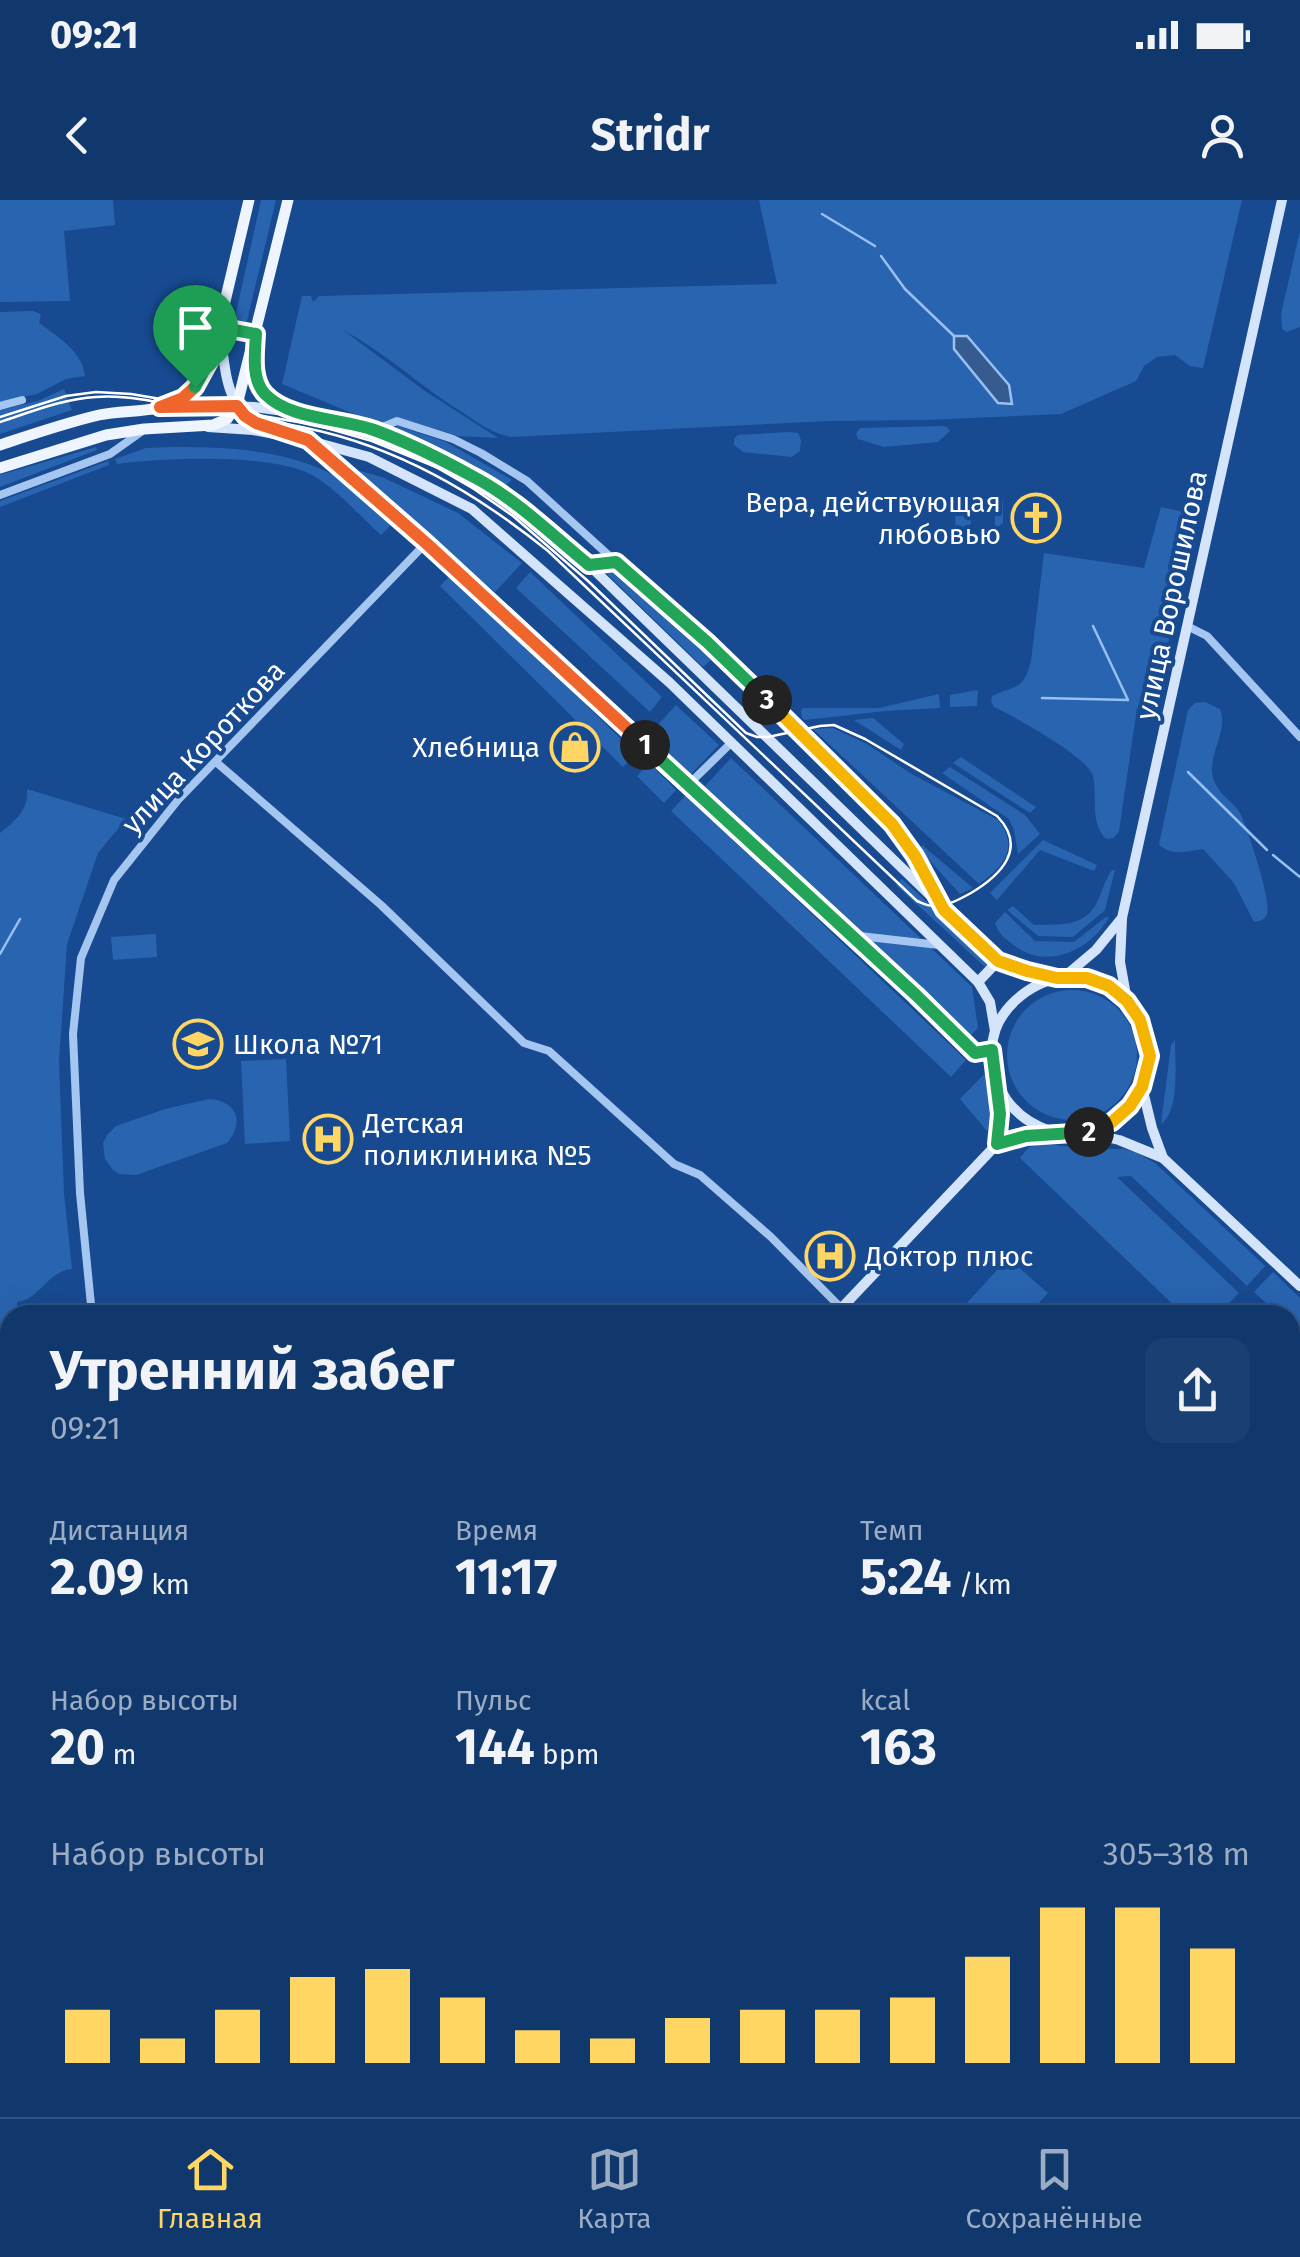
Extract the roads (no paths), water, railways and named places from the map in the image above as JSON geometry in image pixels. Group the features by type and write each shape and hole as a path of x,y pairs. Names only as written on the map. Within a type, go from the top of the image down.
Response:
{"main road":[{"path":"160,407 183,398 198,383 211,358 249,200"},
{"path":"202,427 228,419 237,406 288,200"},
{"name":"улица Ворошилова","path":"1061,977 1096,950 1122,918 1282,200"},
{"path":"218,327 256,334"},
{"path":"218,327 228,382 245,416 308,440 368,456 472,509 669,682 978,982 990,1002 996,1031"},
{"path":"256,334 255,369 260,387 270,398 293,411"},
{"path":"0,445 100,414 160,407 254,407 293,411 374,430 479,480 589,565 998,961 1027,971 1087,978 1109,986 1127,1001 1140,1020 1150,1056 1142,1087 1130,1106 1112,1122 1088,1132"},
{"path":"308,440 313,415"},
{"path":"52,428 59,448"},
{"path":"0,468 59,448 144,429 253,430 308,440"},
{"path":"1122,918 1120,962 1127,1001"},
{"path":"978,982 998,961"},
{"path":"997,1144 1000,1114 992,1050 996,1031 1006,1010 1022,993 1061,977"},
{"path":"996,1081 1019,1114 1036,1126 1055,1132"},
{"path":"1142,1087 1164,1158"},
{"path":"848,1305 997,1144 1055,1132 1088,1132 1164,1158 1300,1286"}],"street":[{"path":"0,406 22,400"},
{"path":"374,430 397,421 453,439 527,481 707,642 892,824 915,856 944,910"},
{"path":"0,495 110,454 144,429"},
{"path":"308,440 426,543 975,1053 992,1050"},
{"name":"улица Короткова","path":"91,1305 80,1193 73,1034 81,958 114,880 178,800 426,543"},
{"path":"589,565 616,562"},
{"path":"1187,626 1206,636 1300,738"},
{"path":"688,785 732,742"},
{"path":"216,762 381,905 524,1042 550,1051 674,1164 700,1175 771,1237 834,1305"},
{"path":"851,936 938,945"}],"waterway":[{"path":"822,214 875,246"},
{"path":"881,256 905,289 954,336"},
{"path":"1042,698 1128,700 1093,626"},
{"path":"1188,772 1267,850"},
{"path":"1273,855 1300,877"},
{"path":"0,954 20,919"}],"tram line":[{"path":"0,417 66,396 96,392 131,394 316,425 372,441 436,467 513,516 588,581 746,733 768,737 834,725 865,739 997,816 1010,839 1007,860 992,878 958,900 938,906 917,901 548,551 493,510 404,460 306,428 126,397 71,400 0,422"}],"place":[{"name":"Вера, действующая любовью","path":"1036,518"},
{"name":"Хлебница","path":"575,747"},
{"name":"Школа №71","path":"198,1044"},
{"name":"Детская поликлиника №5","path":"328,1139"},
{"name":"Доктор плюс","path":"830,1256"}]}
